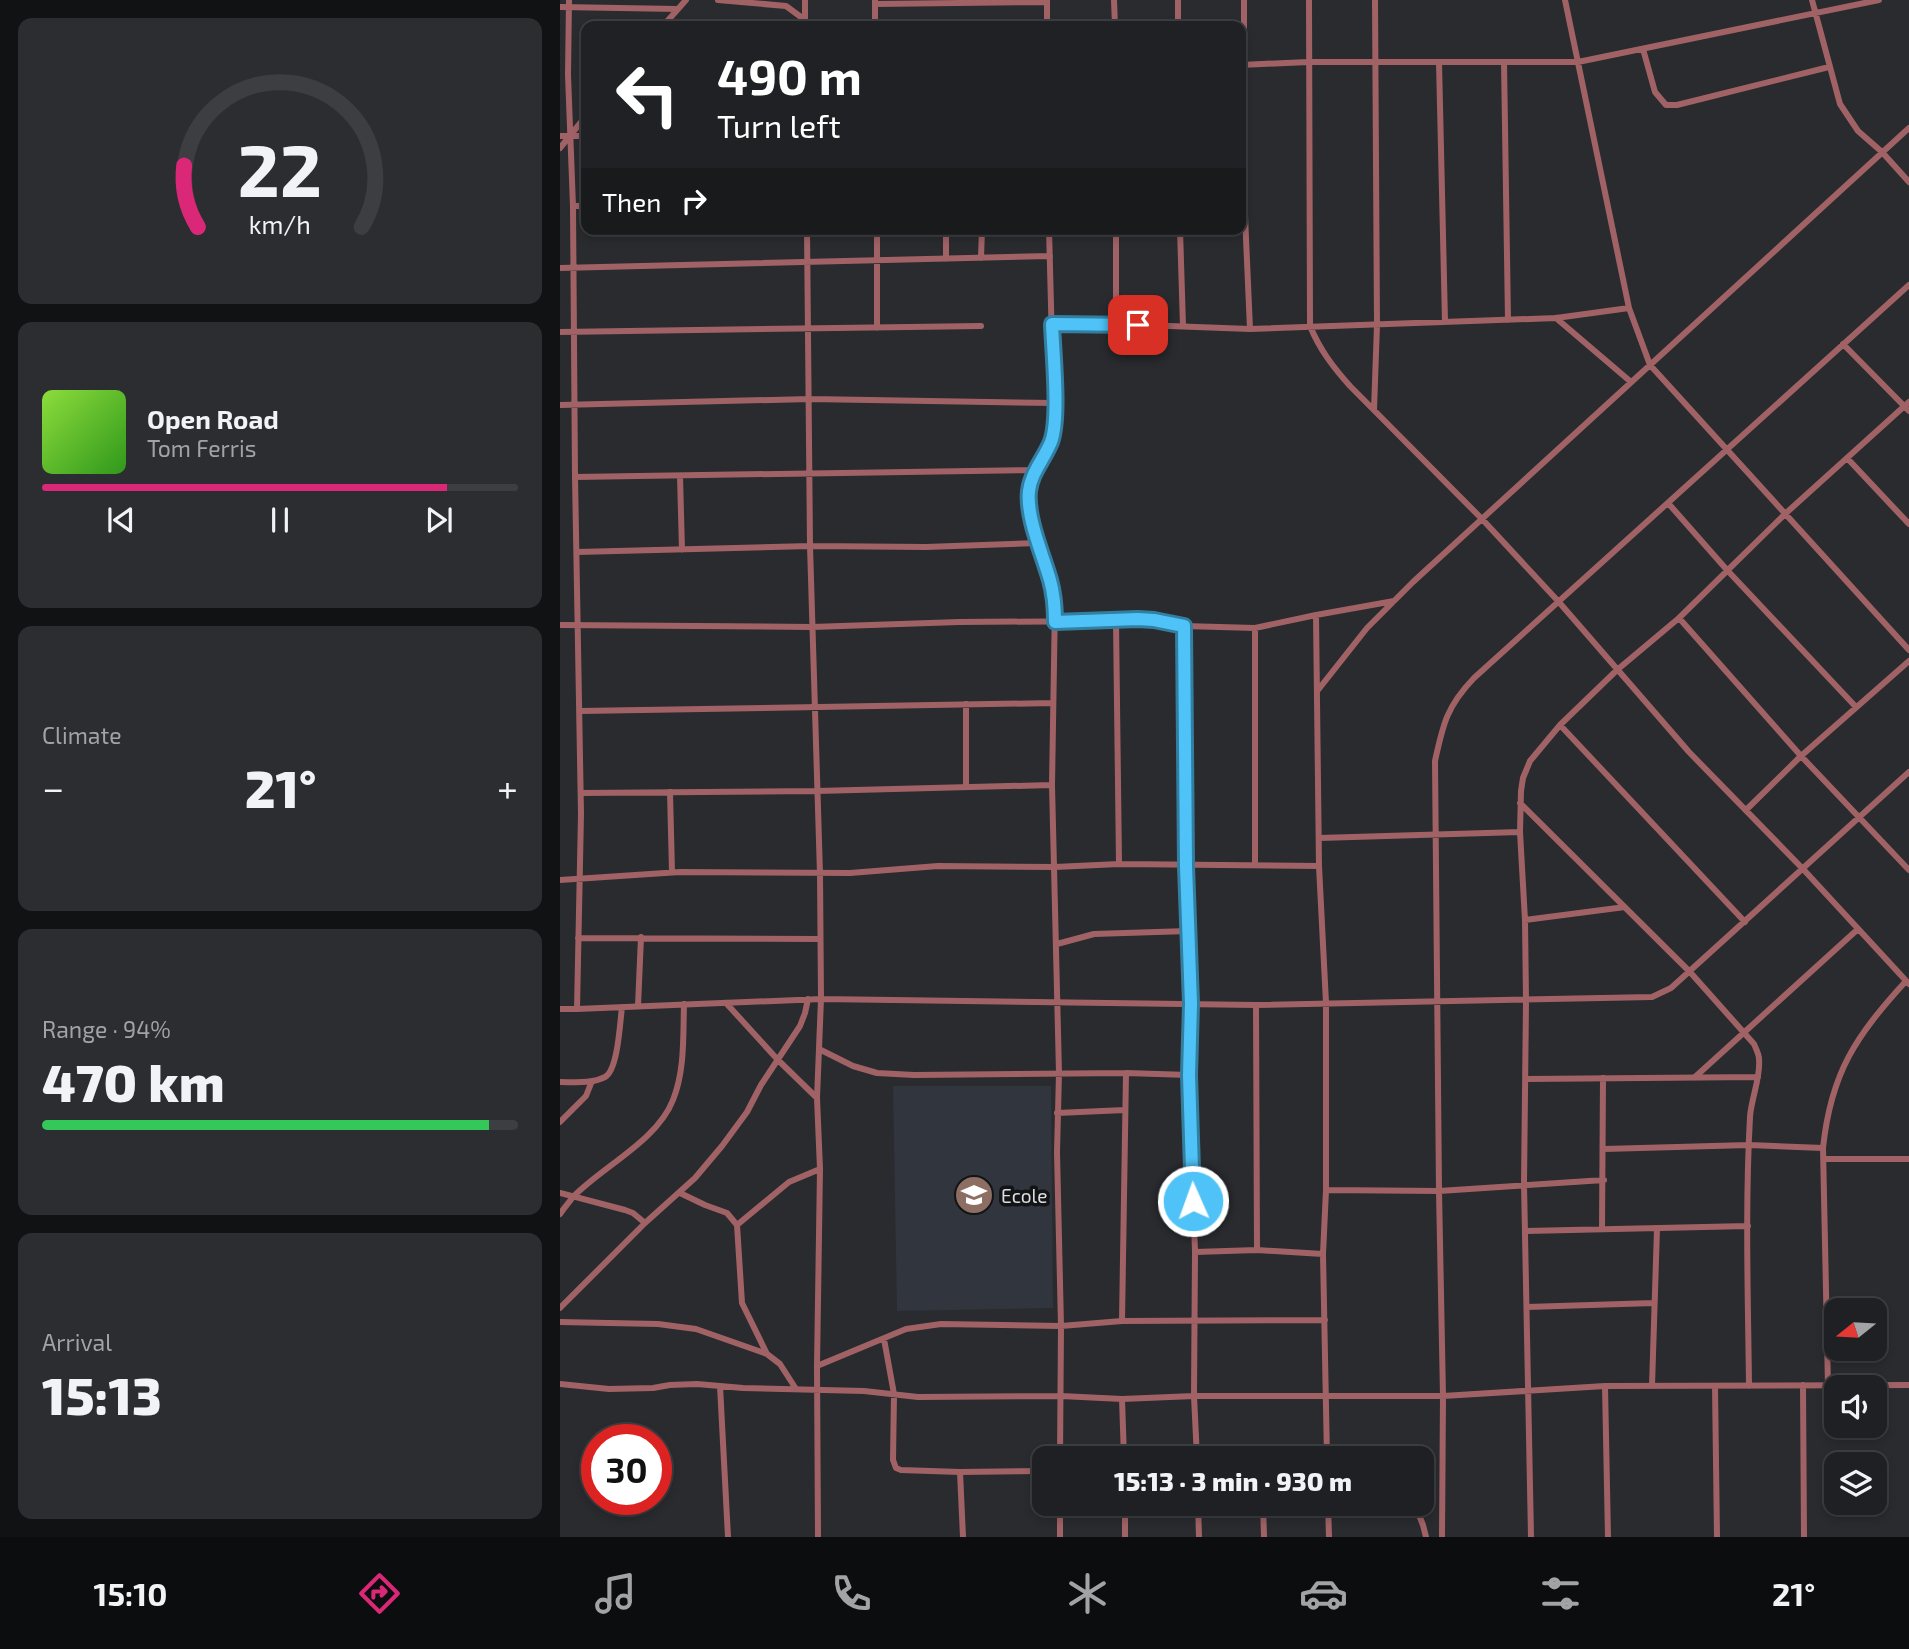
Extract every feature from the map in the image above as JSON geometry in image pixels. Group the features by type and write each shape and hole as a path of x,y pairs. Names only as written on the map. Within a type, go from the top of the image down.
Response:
{"street":[{"path":"667,21 686,0"},
{"path":"718,0 786,6 803,21"},
{"path":"805,0 805,21"},
{"path":"1114,0 1115,21"},
{"path":"1178,0 1178,21"},
{"path":"1243,21 1244,0"},
{"path":"1309,0 1310,326 1318,345 1332,367 1482,519 1558,601 1689,752 1908,983 1876,1015 1850,1053 1839,1075 1826,1120 1823,1148 1828,1375"},
{"path":"1374,410 1377,325 1375,0"},
{"path":"1565,0 1629,308 1650,365 1909,650"},
{"path":"1812,0 1840,104 1858,131 1882,152 1909,182"},
{"path":"1246,64 1578,62 1879,0"},
{"path":"875,21 875,2 1046,1 1046,21"},
{"path":"560,7 569,4 678,9"},
{"path":"569,4 564,75 573,206 581,793 577,1009"},
{"path":"1643,48 1655,92 1666,104 1677,105 1829,67"},
{"path":"1439,62 1445,322"},
{"path":"1504,62 1508,320"},
{"path":"560,148 581,122"},
{"path":"1318,690 1367,628 1394,601 1909,128"},
{"path":"560,136 581,136"},
{"path":"573,206 581,206"},
{"path":"807,235 810,546 820,874 821,999 817,1098 820,1169 818,1537"},
{"path":"877,235 877,328"},
{"path":"946,235 946,259"},
{"path":"981,258 982,235"},
{"path":"1049,235 1054,403 1051,441 1035,471 1029,491 1038,543 1054,593 1055,622 1052,785 1059,1073 1060,1446"},
{"path":"1116,235 1116,324"},
{"path":"1181,235 1183,326"},
{"path":"1246,235 1250,329"},
{"path":"560,268 1050,256"},
{"path":"1442,1537 1443,1396 1435,761 1444,723 1451,706 1474,678 1909,285"},
{"path":"1052,324 1250,329 1508,320 1629,308"},
{"path":"1556,317 1631,382"},
{"path":"560,332 981,326"},
{"path":"1531,1537 1524,1184 1525,920 1520,832 1523,778 1530,761 1560,726 1617,670 1679,618 1785,514 1908,406 1843,344"},
{"path":"560,405 810,399 1054,403"},
{"path":"1847,458 1909,524"},
{"path":"575,477 1035,471"},
{"path":"680,476 682,550"},
{"path":"1668,503 1856,707"},
{"path":"577,552 810,546 892,548 1038,543"},
{"path":"560,625 812,627 1138,619 1184,626 1255,628 1394,601"},
{"path":"1316,615 1319,866 1326,1003 1326,1190 1323,1254 1327,1446"},
{"path":"1679,618 1801,755 1909,870"},
{"path":"1116,621 1119,864"},
{"path":"1184,626 1196,1446"},
{"path":"1255,628 1255,865"},
{"path":"1746,810 1801,755 1909,661"},
{"path":"580,711 1053,703"},
{"path":"966,705 966,787"},
{"path":"1560,726 1745,922"},
{"path":"560,1009 808,999 1256,1005 1652,997 1671,988 1690,972 1909,772"},
{"path":"581,793 1052,785"},
{"path":"670,792 672,872"},
{"path":"1520,803 1690,972 1754,1044 1759,1059 1750,1116 1749,1145 1749,1386"},
{"path":"1320,838 1520,832"},
{"path":"560,880 672,872 820,874 938,866 1319,866"},
{"path":"1525,920 1625,907"},
{"path":"1695,1077 1858,929"},
{"path":"1057,944 1094,934 1188,931"},
{"path":"578,937 820,939"},
{"path":"638,1006 641,937"},
{"path":"560,1308 645,1223 680,1193 722,1146 747,1112 800,1026 808,999"},
{"path":"726,1003 817,1098"},
{"path":"560,1214 574,1196 646,1137 664,1116 673,1100 683,1058 684,1004"},
{"path":"1256,1005 1257,1250"},
{"path":"560,1083 592,1081 609,1074 622,1007"},
{"path":"819,1049 853,1066 877,1073 1189,1075"},
{"path":"1122,1321 1126,1073"},
{"path":"1526,1079 1758,1077"},
{"path":"1602,1229 1603,1078"},
{"path":"560,1122 586,1096 592,1081"},
{"path":"1058,1113 1125,1110"},
{"path":"1604,1149 1749,1145 1823,1148"},
{"path":"1824,1158 1909,1159"},
{"path":"737,1225 789,1182 820,1169"},
{"path":"1326,1190 1439,1191 1604,1180"},
{"path":"560,1193 625,1210 645,1223"},
{"path":"680,1193 727,1213 737,1225 742,1303 767,1354"},
{"path":"1526,1231 1748,1226"},
{"path":"1652,1386 1657,1229"},
{"path":"1195,1252 1257,1250 1323,1254"},
{"path":"1527,1307 1654,1303"},
{"path":"817,1366 906,1329 941,1324 1061,1326 1122,1321 1325,1320"},
{"path":"560,1322 658,1324 696,1329 767,1354 780,1364 796,1389"},
{"path":"884,1339 894,1394 893,1460 896,1468 960,1472 1032,1471"},
{"path":"560,1384 609,1389 682,1384 817,1389 918,1397 1061,1396 1122,1399 1194,1396 1443,1396 1605,1385 1824,1386"},
{"path":"1605,1385 1608,1537"},
{"path":"1803,1385 1804,1537"},
{"path":"1887,1385 1909,1385"},
{"path":"720,1386 729,1537"},
{"path":"1715,1386 1717,1537"},
{"path":"1122,1399 1124,1446"},
{"path":"960,1472 963,1537"},
{"path":"1060,1516 1060,1537"},
{"path":"1125,1516 1125,1537"},
{"path":"1198,1516 1199,1537"},
{"path":"1264,1516 1264,1537"},
{"path":"1328,1516 1329,1537"},
{"path":"1419,1516 1426,1537"}],"shaded area":[{"path":"893,1086 1051,1086 1053,1308 897,1311"}],"place":[{"name":"Ecole","path":"974,1195"}],"route":[{"path":"1138,325 1052,324 1054,420 1051,441 1035,471 1029,491 1038,543 1054,593 1055,622 1138,619 1184,626 1193,1201"}]}
